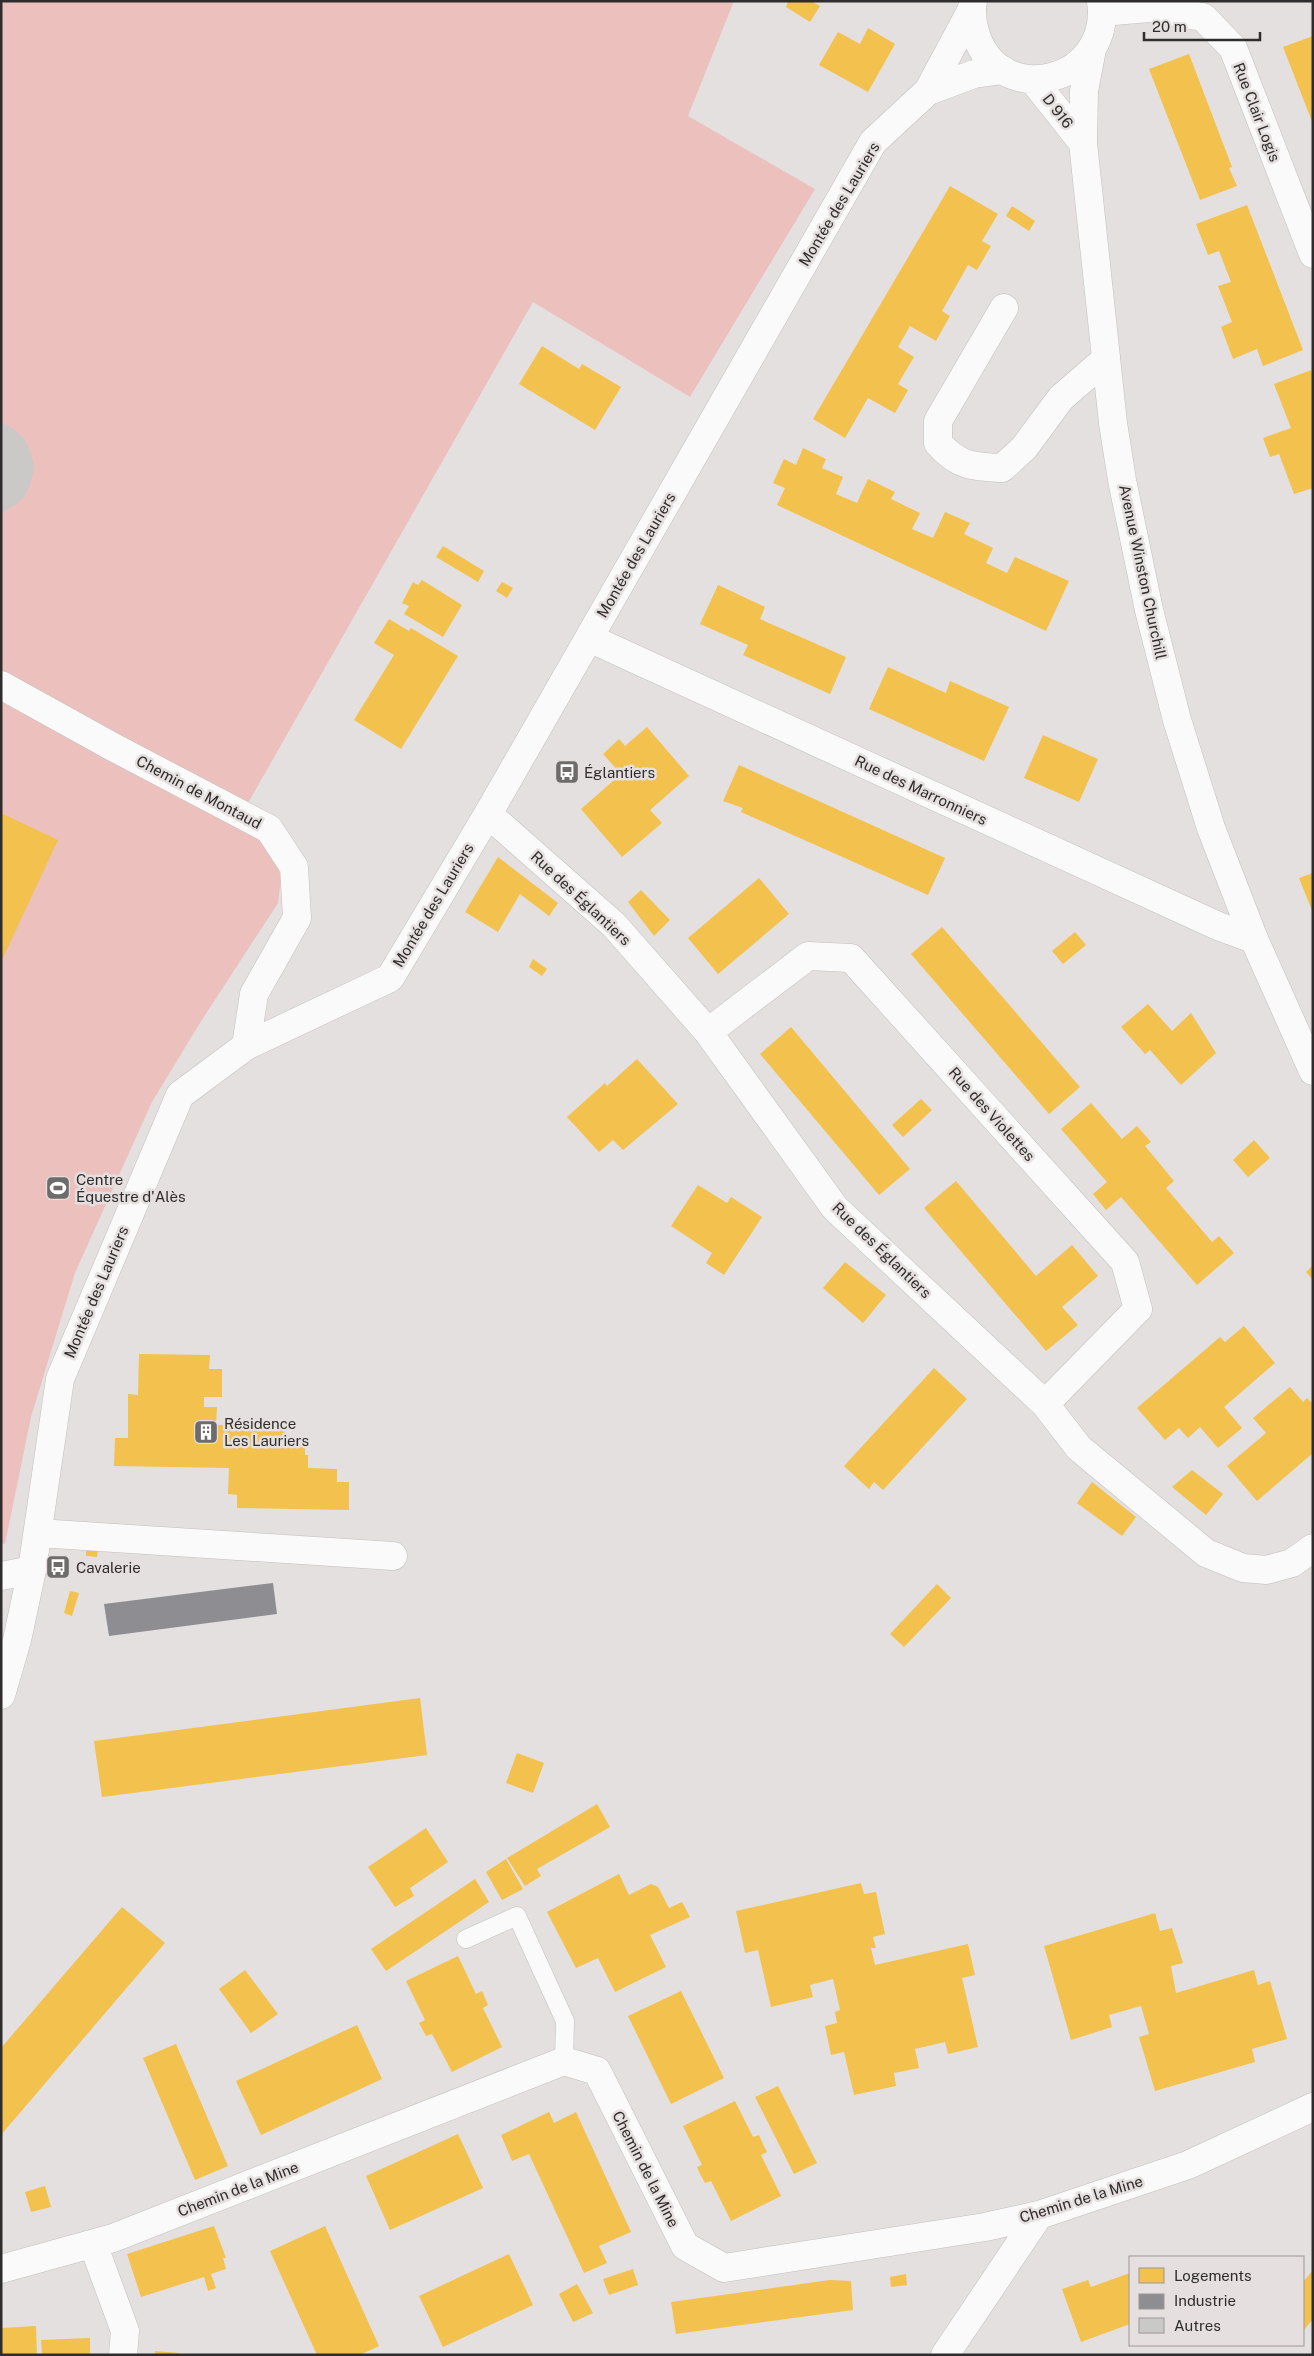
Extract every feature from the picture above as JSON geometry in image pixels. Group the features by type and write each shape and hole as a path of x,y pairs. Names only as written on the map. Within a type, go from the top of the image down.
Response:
{"street":[{"path":"973,5 973,27 978,44 989,59 1003,70 1017,77 1033,80 1050,78 1067,72 1081,62 1092,49"},
{"name":"Montée des Lauriers","path":"1,1695 17,1640 32,1570 60,1378 180,1095 246,1046 390,978 488,814 873,142 928,91 973,5"},
{"name":"Avenue Winston Churchill","path":"1101,7 1100,31 1092,49 1084,91 1083,142 1106,359 1122,480 1149,610 1177,720 1211,828 1254,939 1313,1071"},
{"name":"Rue Clair Logis","path":"1101,7 1149,8 1203,17 1233,48 1313,254"},
{"name":"Montée des Lauriers","path":"928,91 974,74 1003,70"},
{"name":"D 916","path":"1033,80 1083,142"},
{"path":"1004,308 938,421 938,443 950,457 976,467 1002,468 1024,448 1061,398 1106,359"},
{"name":"Rue des Marronniers","path":"589,638 1218,926 1254,939"},
{"name":"Chemin de Montaud","path":"1,685 113,747 269,829 294,867 296,918 254,994 246,1046"},
{"name":"Rue des Églantiers","path":"488,814 614,925 708,1032 835,1208 1045,1404 1079,1448 1206,1553 1243,1568 1266,1570 1292,1563 1313,1548"},
{"name":"Rue des Violettes","path":"708,1032 808,956 851,958 1125,1262 1138,1308 1045,1404"},
{"path":"38,1533 393,1556"},
{"path":"1,1576 32,1570"},
{"name":"Chemin de la Mine","path":"1,2269 113,2238 564,2061 597,2071 685,2246 724,2268 975,2228 1039,2215 1188,2165 1313,2106"},
{"path":"945,2355 1039,2215"},
{"path":"93,2244 125,2331 123,2355"}],"lane":[{"path":"466,1939 517,1916 565,2021 564,2061"}],"shaded area":[{"path":"1,1 734,1 688,116 815,189 690,397 533,302 235,826 272,845 281,878 278,903 200,1023 152,1102 75,1273 31,1417 5,1544 1,1543"}],"building: Logements":[{"path":"788,1 811,1 820,6 810,22 786,7"},
{"path":"868,28 895,44 868,92 819,65 838,32 860,44"},
{"path":"1313,36 1313,124 1283,47"},
{"path":"1189,54 1232,167 1229,168 1237,186 1200,200 1149,69"},
{"path":"950,186 998,214 982,241 991,246 977,270 968,265 942,311 950,316 936,341 910,326 898,347 914,357 898,384 908,390 895,413 868,398 845,438 813,419"},
{"path":"1247,205 1303,350 1263,366 1257,349 1233,359 1221,327 1232,322 1218,286 1231,282 1219,251 1208,255 1196,224"},
{"path":"1012,206 1035,221 1029,231 1006,216"},
{"path":"542,346 579,369 582,364 621,387 595,430 519,384"},
{"path":"1311,370 1313,376 1313,488 1294,494 1279,454 1270,457 1263,438 1291,428 1274,384"},
{"path":"803,448 826,459 822,468 843,477 836,494 857,503 868,479 895,492 891,499 920,513 912,529 933,538 945,512 970,523 964,534 993,548 986,563 1007,573 1015,557 1069,581 1046,631 777,505 785,488 773,483 784,459 796,465"},
{"path":"443,546 484,571 478,582 436,557"},
{"path":"422,580 462,605 443,637 404,614 409,606 402,603 413,582 418,585"},
{"path":"502,582 513,588 507,598 496,591"},
{"path":"718,585 765,607 760,619 846,657 830,694 743,655 748,645 700,624"},
{"path":"389,619 409,631 411,628 458,656 401,749 354,720 394,655 374,643"},
{"path":"888,667 946,693 950,681 1009,707 984,761 869,709"},
{"path":"647,727 689,776 650,810 662,823 622,857 581,809 621,774 603,754 619,739 625,746"},
{"path":"1043,735 1098,759 1079,802 1024,778"},
{"path":"739,765 945,858 928,895 741,812 743,808 723,801"},
{"path":"1,813 58,840 1,962"},
{"path":"498,857 558,903 549,916 520,894 498,932 465,912"},
{"path":"1313,873 1313,913 1299,878"},
{"path":"759,878 789,914 718,974 688,938"},
{"path":"641,890 670,920 654,936 628,902"},
{"path":"942,927 1080,1087 1049,1114 911,954"},
{"path":"1075,932 1086,945 1063,964 1052,951"},
{"path":"533,959 547,969 542,976 529,967"},
{"path":"1148,1004 1172,1031 1191,1013 1216,1053 1181,1085 1150,1050 1145,1054 1121,1027"},
{"path":"791,1027 910,1169 879,1195 760,1054"},
{"path":"637,1059 678,1104 623,1150 613,1140 599,1152 567,1117 605,1083 607,1086"},
{"path":"921,1099 932,1110 903,1137 892,1125"},
{"path":"1091,1103 1122,1139 1137,1126 1151,1142 1145,1146 1174,1181 1166,1188 1212,1242 1219,1236 1234,1253 1197,1285 1121,1197 1106,1210 1093,1194 1107,1182 1061,1129"},
{"path":"1254,1140 1270,1158 1248,1177 1233,1160"},
{"path":"956,1181 1036,1276 1072,1245 1098,1276 1062,1307 1078,1325 1046,1351 924,1208"},
{"path":"698,1185 727,1203 731,1197 762,1217 724,1275 706,1263 712,1253 671,1226"},
{"path":"845,1262 886,1295 863,1323 823,1288"},
{"path":"1313,1265 1313,1280 1306,1272"},
{"path":"1244,1326 1275,1363 1224,1407 1242,1428 1218,1448 1200,1427 1188,1438 1179,1428 1165,1440 1137,1408 1220,1337 1225,1342"},
{"name":"Résidence Les Lauriers","path":"139,1354 210,1355 209,1369 222,1369 222,1397 204,1397 204,1407 217,1407 216,1425 285,1424 285,1445 305,1445 305,1455 308,1455 308,1468 337,1469 337,1482 349,1482 349,1510 237,1508 237,1495 228,1494 229,1468 114,1466 115,1438 128,1438 128,1394 138,1395"},
{"path":"934,1368 967,1399 883,1490 874,1482 869,1489 844,1466"},
{"path":"1290,1387 1303,1402 1307,1398 1313,1404 1313,1453 1257,1501 1227,1466 1266,1433 1253,1418"},
{"path":"1192,1470 1223,1494 1206,1515 1172,1487"},
{"path":"1092,1482 1136,1517 1122,1536 1077,1503"},
{"path":"86,1546 98,1547 97,1557 86,1556"},
{"path":"937,1584 951,1598 904,1647 890,1634"},
{"path":"70,1591 79,1593 72,1616 64,1613"},
{"path":"420,1698 427,1755 102,1797 94,1741"},
{"path":"517,1753 544,1763 533,1793 506,1783"},
{"path":"597,1804 610,1827 537,1869 541,1876 525,1886 507,1858"},
{"path":"426,1828 448,1862 410,1888 414,1896 395,1907 368,1867"},
{"path":"506,1859 523,1889 502,1900 486,1872"},
{"path":"619,1874 629,1895 651,1884 658,1887 669,1908 682,1902 690,1917 650,1935 666,1967 615,1992 598,1958 576,1968 547,1912"},
{"path":"475,1879 489,1902 386,1971 371,1949"},
{"path":"861,1883 864,1894 876,1892 885,1934 873,1937 876,1948 871,1948 875,1965 968,1944 975,1975 962,1978 978,2047 948,2054 945,2042 915,2049 919,2068 894,2073 896,2086 854,2095 844,2052 831,2055 825,2026 837,2023 835,2012 840,2010 833,1979 810,1985 813,1997 771,2007 758,1950 745,1953 736,1911"},
{"path":"122,1907 165,1943 1,2135 1,2048"},
{"path":"1155,1913 1160,1931 1172,1928 1183,1963 1171,1966 1176,1993 1254,1970 1258,1985 1270,1981 1287,2039 1252,2049 1255,2062 1155,2091 1139,2037 1149,2034 1141,2006 1109,2015 1112,2027 1071,2040 1044,1946"},
{"path":"458,1956 476,1994 482,1991 488,2005 483,2008 502,2047 452,2072 432,2034 426,2036 419,2023 425,2020 406,1981"},
{"path":"245,1970 278,2014 251,2033 219,1989"},
{"path":"681,1991 724,2078 671,2104 628,2016"},
{"path":"357,2025 382,2079 261,2135 236,2081"},
{"path":"176,2044 228,2166 195,2180 143,2058"},
{"path":"778,2086 817,2163 794,2174 755,2097"},
{"path":"735,2101 753,2137 759,2135 767,2152 761,2155 781,2196 731,2221 711,2181 705,2183 700,2174 697,2167 702,2165 683,2126"},
{"path":"549,2112 554,2123 576,2112 631,2232 599,2246 607,2263 584,2273 529,2154 512,2161 501,2135"},
{"path":"458,2134 483,2188 390,2230 366,2176"},
{"path":"45,2186 51,2207 31,2212 25,2192"},
{"path":"214,2226 226,2258 223,2258 226,2269 211,2274 216,2288 208,2291 204,2277 141,2297 127,2254"},
{"path":"325,2226 379,2346 360,2355 317,2355 270,2251"},
{"path":"509,2254 533,2305 443,2347 419,2296"},
{"path":"633,2269 638,2285 609,2295 603,2279"},
{"path":"1313,2270 1313,2319 1304,2330 1304,2281"},
{"path":"1129,2273 1129,2324 1081,2342 1062,2289 1088,2280 1091,2287"},
{"path":"906,2274 907,2285 891,2287 890,2277"},
{"path":"830,2280 851,2281 853,2310 676,2334 671,2302"},
{"path":"577,2284 593,2313 573,2322 559,2294"},
{"path":"36,2326 37,2355 1,2355 1,2328"},
{"path":"90,2338 90,2355 42,2355 41,2340"},
{"path":"155,2351 179,2353 179,2355 155,2355"}],"building: Industrie":[{"path":"273,1583 277,1614 109,1636 104,1604"}],"building: Autres":[{"path":"1,423 9,426 24,438 32,456 34,469 26,494 17,504 1,513"}],"place":[{"name":"Églantiers","path":"567,772"},
{"name":"Centre Équestre d'Alès","path":"58,1188"},
{"name":"Résidence Les Lauriers","path":"206,1432"},
{"name":"Cavalerie","path":"58,1567"}]}
